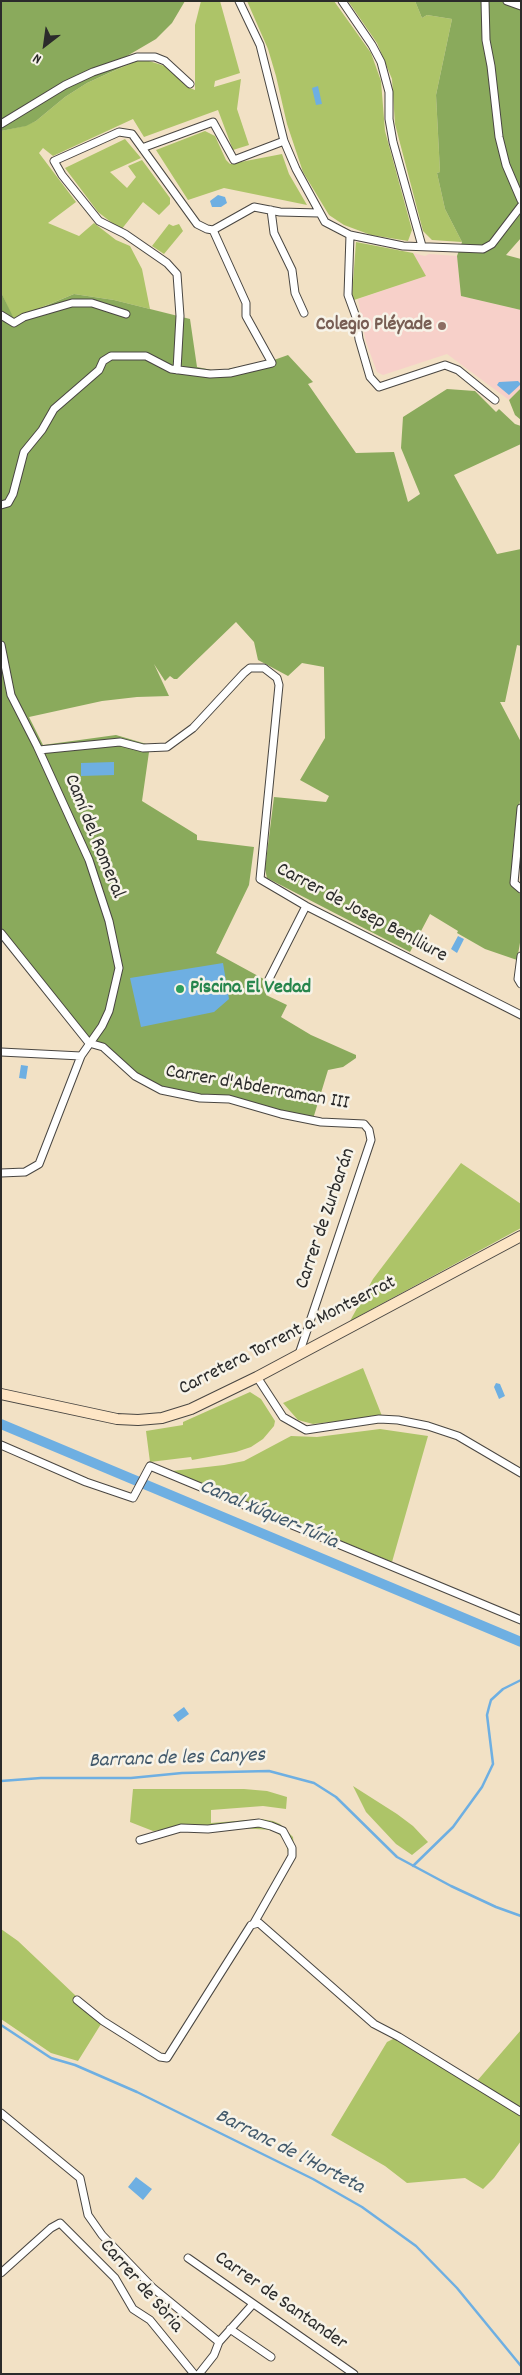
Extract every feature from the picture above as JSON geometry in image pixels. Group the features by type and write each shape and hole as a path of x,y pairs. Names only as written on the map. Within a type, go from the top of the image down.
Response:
{"main road":[{"name":"Carretera Torrent a Montserrat","path":"1,1394 93,1415 138,1420 162,1418 191,1409 257,1377 521,1236"}],"street":[{"path":"240,1 260,45 284,140 325,222 350,235 403,246 483,249 492,244 521,206"},
{"path":"342,1 372,45 381,62 389,92 389,119 394,142 422,246"},
{"path":"486,1 486,40 491,66 499,137 506,165 521,200"},
{"path":"507,1 521,6"},
{"path":"1,124 65,85 93,72 137,57 155,57 165,61 174,66 190,84"},
{"path":"142,148 213,122 234,160 284,140"},
{"path":"1,505 8,503 13,494 24,452 42,430 54,409 100,370 103,361 111,356 146,356 171,369 177,370 210,374 230,373 272,363 246,316 246,303 213,230 197,224 132,134 119,132 54,161 62,175 99,221 125,234 160,258 176,274 180,316 177,370"},
{"path":"213,230 254,207 319,213"},
{"path":"271,210 274,233 292,270 295,293 304,313"},
{"path":"350,235 348,295 356,317 359,338 370,377 379,387 445,365 458,370 495,400"},
{"path":"1,315 14,323 24,317 58,306 82,303 92,303 126,314"},
{"name":"Camí del Romeral","path":"1,645 11,696 39,750 89,860 118,953 120,968 109,1011 102,1026 81,1056 39,1164 25,1172 1,1172"},
{"name":"Carrer de Josep Benlliure","path":"39,750 120,742 143,748 166,747 193,728 250,668 264,668 277,678 279,685 260,879 306,906 521,1015"},
{"path":"521,808 514,883 521,889"},
{"path":"269,979 306,906"},
{"name":"Carrer d'Abderraman III","path":"1,933 89,1043 103,1047 135,1076 161,1090 200,1098 229,1099 281,1114 321,1122 364,1124"},
{"path":"521,956 518,979 521,984"},
{"path":"2,1051 74,1058 81,1056"},
{"name":"Carrer de Zurbarán","path":"299,1354 371,1140 369,1130 364,1124"},
{"path":"257,1377 283,1417 297,1427 306,1430 316,1430 379,1419 421,1425 470,1441 521,1473"},
{"path":"1,1445 86,1482 133,1498 150,1466 521,1620"},
{"path":"77,2000 103,2022 160,2057 167,2058 254,1923 292,1856 292,1848 283,1832 271,1826 259,1824 180,1828 140,1840"},
{"path":"254,1923 263,1925 374,2024 399,2036 521,2112"},
{"path":"1,2113 80,2178 88,2215 102,2235 153,2288 219,2342"},
{"name":"Carrer de Sòria","path":"1,2273 51,2228 60,2224 115,2278 133,2309 150,2320 194,2374"},
{"name":"Carrer de Santander","path":"188,2258 354,2374"},
{"path":"199,2374 214,2355 219,2342 253,2304"},
{"path":"230,2329 271,2357"}],"shaded area":[{"name":"Colegio Pléyade","path":"413,253 425,256 429,254 457,256 461,296 521,310 521,388 509,400 447,354 383,375 377,372 366,342 358,299 425,276"}],"green space":[{"path":"1,1 185,1 172,23 156,39 127,56 131,63 87,83 65,97 36,121 26,126 1,131"},
{"path":"201,1 220,1 240,73 215,81 214,87 241,79 237,109 249,145 233,150 218,110 144,137 133,119 53,156 43,148 39,153 76,202 48,223 79,236 94,223 116,240 130,246 142,269 150,309 114,300 74,294 13,319 1,292 1,131 24,126 36,121 65,97 87,83 136,61 149,61 168,67 187,87 195,90 195,25"},
{"path":"247,1 334,1 371,53 381,81 385,131 412,230 408,241 371,235 344,225 329,215 303,172 287,124 268,49"},
{"path":"348,1 415,1 422,18 427,15 452,19 436,95 440,172 437,173 445,209 462,242 432,240 423,231 395,124 392,79 377,43"},
{"path":"415,1 521,1 521,238 506,255 521,259 521,310 461,296 457,256 462,242 445,209 437,173 440,172 436,95 452,19 427,15 422,18"},
{"path":"205,131 215,136 226,160 230,164 282,154 289,174 307,205 224,188 188,200 156,150"},
{"path":"125,139 141,158 110,172 127,188 136,177 128,166 142,160 170,198 170,204 159,215 143,202 121,230 98,212 65,168"},
{"path":"169,224 173,226 179,224 183,231 164,254 152,246"},
{"path":"356,242 413,253 426,276 354,300 352,296"},
{"path":"1,292 14,319 74,294 114,300 190,319 197,367 217,371 274,360 288,355 313,382 308,384 356,453 394,452 408,502 420,494 401,448 403,417 447,389 475,391 496,412 499,409 515,424 521,426 521,444 454,475 497,554 521,549 521,646 517,645 505,702 500,702 521,742 521,795 514,836 511,882 521,895 521,937 517,960 485,949 457,933 458,931 430,914 410,952 267,878 265,869 274,797 326,802 329,796 300,780 325,738 324,667 302,663 288,676 258,660 254,642 236,622 177,679 170,676 165,681 154,664 169,696 102,701 29,717 43,745 116,735 150,745 142,801 197,835 197,840 254,847 249,885 216,953 271,983 266,995 287,1005 281,1017 311,1035 356,1055 356,1058 343,1067 328,1070 313,1119 229,1099 161,1090 135,1076 103,1047 89,1043 1,937"},
{"path":"521,388 521,420 515,415 509,400"},
{"path":"461,1163 521,1204 521,1228 350,1321 373,1279"},
{"path":"363,1368 382,1416 313,1424 298,1420 283,1403"},
{"path":"250,1392 261,1399 275,1421 274,1426 263,1439 251,1447 236,1452 192,1460 191,1457 150,1462 146,1431 183,1425 183,1422"},
{"path":"380,1429 428,1436 392,1562 172,1471 244,1461 291,1436 317,1437"},
{"path":"353,1786 397,1814 413,1826 428,1842 412,1855 396,1844 366,1812"},
{"path":"133,1789 244,1789 267,1791 287,1797 286,1809 263,1806 211,1810 211,1823 261,1819 273,1821 280,1824 293,1837 295,1858 289,1857 285,1839 273,1830 203,1826 153,1831 130,1822"},
{"path":"1,1929 18,1941 76,1996 73,2001 101,2024 78,2061 51,2053 1,2019"},
{"path":"521,2030 521,2108 477,2081"},
{"path":"395,2038 521,2115 521,2141 494,2178 483,2189 465,2178 407,2183 385,2166 331,2135 387,2042"}],"water":[{"path":"318,86 322,104 316,105 312,88"},
{"path":"218,195 225,197 227,203 221,207 212,207 210,201"},
{"path":"518,381 521,384 509,395 497,385 499,382"},
{"path":"114,762 114,775 81,776 81,763"},
{"path":"458,936 464,939 457,953 451,949"},
{"name":"Piscina El Vedad","path":"223,963 229,999 214,1012 141,1027 130,978"},
{"path":"21,1065 28,1066 26,1079 19,1078"},
{"path":"496,1383 500,1384 505,1396 499,1399 494,1387"},
{"path":"184,1707 189,1714 178,1722 173,1715"},
{"path":"136,2177 152,2189 143,2200 128,2187"}],"waterway":[{"name":"Canal Xúquer-Túria","path":"1,1424 521,1642"},
{"path":"413,1866 453,1827 482,1787 493,1764 487,1715 491,1700 503,1689 521,1680"},
{"name":"Barranc de les Canyes","path":"1,1781 41,1778 131,1778 182,1773 269,1771 314,1783 336,1797 397,1857 451,1886 496,1907 521,1916"},
{"name":"Barranc de l'Horteta","path":"1,2025 51,2058 75,2065 137,2092 313,2179 362,2207 416,2246 457,2288 521,2366"}],"place":[{"name":"Colegio Pléyade","path":"442,326"},
{"name":"Piscina El Vedad","path":"180,989"}]}
